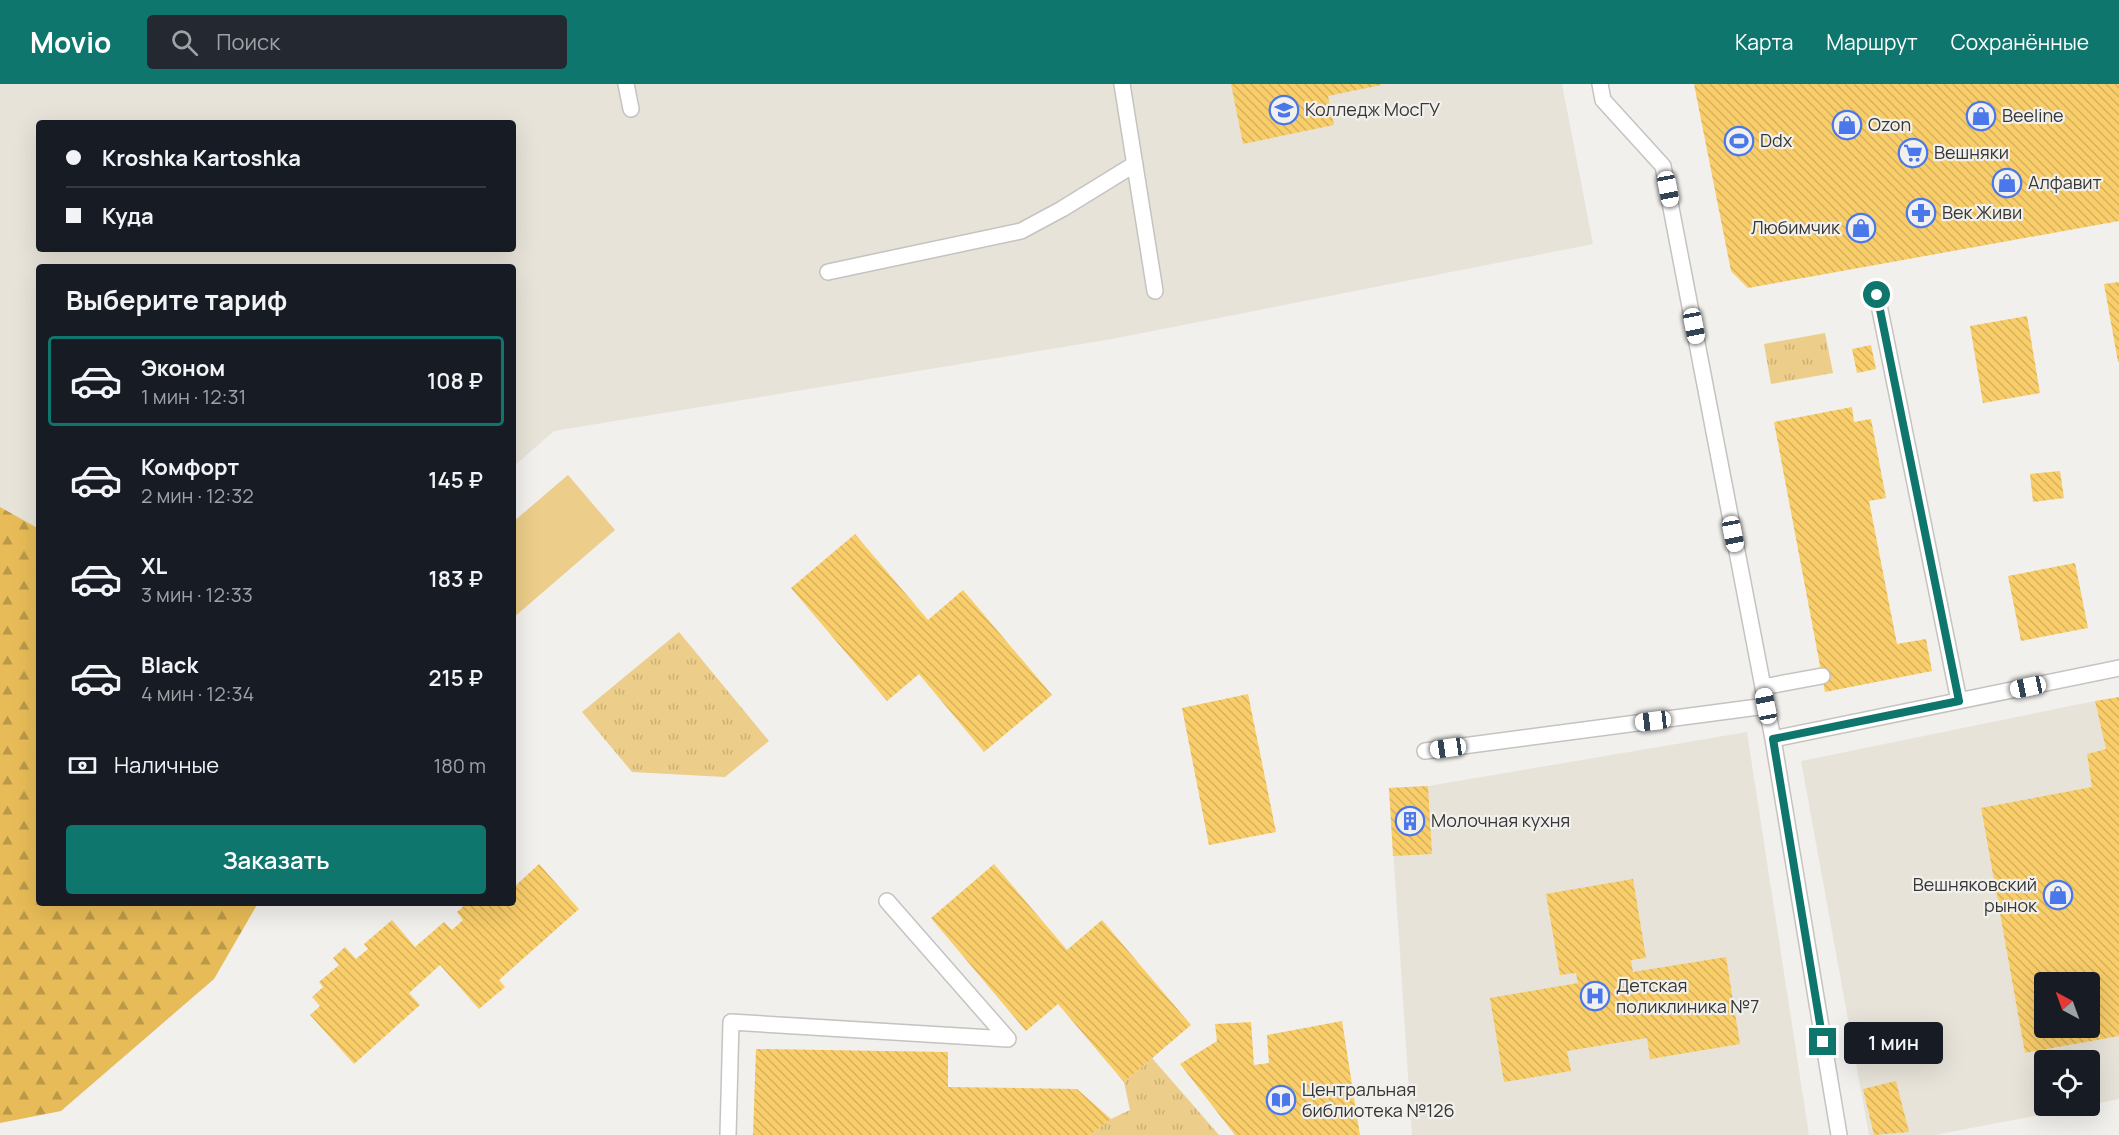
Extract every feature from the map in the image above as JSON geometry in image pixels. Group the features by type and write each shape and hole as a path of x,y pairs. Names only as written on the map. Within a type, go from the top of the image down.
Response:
{"lane":[{"path":"626,84 631,109"},
{"path":"1122,84 1155,291"},
{"path":"1600,84 1603,100 1663,166 1773,739 1839,1135"},
{"path":"828,272 1021,231 1136,164"},
{"path":"1877,295 1959,701"},
{"path":"1773,739 2119,668"},
{"path":"1763,687 1822,676"},
{"path":"1425,751 1766,706"},
{"path":"728,1135 730,1022 1008,1039 887,901"}],"shaded area":[{"path":"0,84 1562,84 1593,244 1112,339 554,431 516,464 516,264 36,264 36,885 0,916"},
{"path":"2095,701 2106,749 2087,754 2092,787 1981,809 2025,1053 2034,1051 2035,1116 1935,1135 1869,1135 1801,761"},
{"name":"Детская поликлиника №7","path":"1747,732 1809,1135 1412,1135 1389,788 1428,786"},
{"path":"2119,1036 2119,1099 2100,1103 2100,1050 2042,1050"}],"green space":[{"path":"1825,333 1833,373 1771,384 1764,344"},
{"path":"568,475 615,530 516,615 516,519"},
{"path":"0,507 36,527 36,906 256,906 214,979 61,1111 0,1123"},
{"path":"679,632 769,741 725,777 632,772 582,712"},
{"path":"1152,1058 1219,1135 1090,1135 1111,1119 1130,1110 1124,1082"}],"building":[{"name":"Колледж МосГУ","path":"1231,84 1381,85 1328,96 1334,125 1243,144"},
{"name":"Вешняки","path":"1694,84 2119,84 2119,221 1748,288 1731,271"},
{"path":"2119,282 2119,362 2118,362 2104,284"},
{"path":"2027,316 2040,393 1983,403 1970,326"},
{"path":"1871,345 1876,369 1857,373 1852,349"},
{"path":"1852,407 1854,422 1871,419 1886,498 1869,501 1897,644 1926,639 1932,671 1825,692 1774,422"},
{"path":"2060,471 2064,498 2033,502 2030,474"},
{"path":"855,534 928,620 963,590 1052,695 984,752 919,674 887,701 791,588"},
{"path":"2075,563 2088,628 2021,641 2008,576"},
{"path":"1248,694 1276,832 1209,845 1182,708"},
{"name":"Вешняковский рынок","path":"2119,697 2119,1036 2025,1053 1981,808 2092,787 2087,754 2106,749 2095,701"},
{"name":"Молочная кухня","path":"1428,786 1432,854 1393,856 1389,788"},
{"path":"539,864 579,909 499,980 505,987 479,1009 440,965 409,993 420,1005 354,1064 310,1015 320,1006 312,997 323,987 319,982 339,965 333,958 345,947 356,959 368,949 364,944 392,920 415,947 444,922 452,930 463,920 457,912 464,906 516,906 516,885"},
{"path":"994,864 1067,950 1102,920 1191,1025 1124,1082 1058,1004 1026,1031 931,918"},
{"path":"1633,879 1646,958 1631,960 1633,972 1726,957 1740,1044 1650,1059 1647,1038 1567,1051 1571,1071 1504,1082 1490,998 1578,983 1576,973 1560,975 1546,894"},
{"name":"Центральная библиотека №126","path":"1342,1021 1360,1135 1235,1135 1180,1064 1217,1041 1215,1024 1251,1022 1254,1065 1269,1063 1267,1035"},
{"path":"756,1049 948,1052 948,1087 1077,1089 1111,1119 1090,1135 753,1135"},
{"path":"1896,1081 1909,1132 1874,1135 1863,1089"}],"place":[{"name":"Колледж МосГУ","path":"1284,110"},
{"name":"Beeline","path":"1981,116"},
{"name":"Ozon","path":"1847,125"},
{"name":"Ddx","path":"1739,141"},
{"name":"Вешняки","path":"1913,153"},
{"name":"Алфавит","path":"2007,183"},
{"name":"Век Живи","path":"1921,213"},
{"name":"Любимчик","path":"1861,228"},
{"name":"Молочная кухня","path":"1410,821"},
{"name":"Вешняковский рынок","path":"2058,895"},
{"name":"Детская поликлиника №7","path":"1595,996"},
{"name":"Центральная библиотека №126","path":"1281,1100"}],"route":[{"path":"1823,1042 1773,739 1959,701 1877,295"}]}
